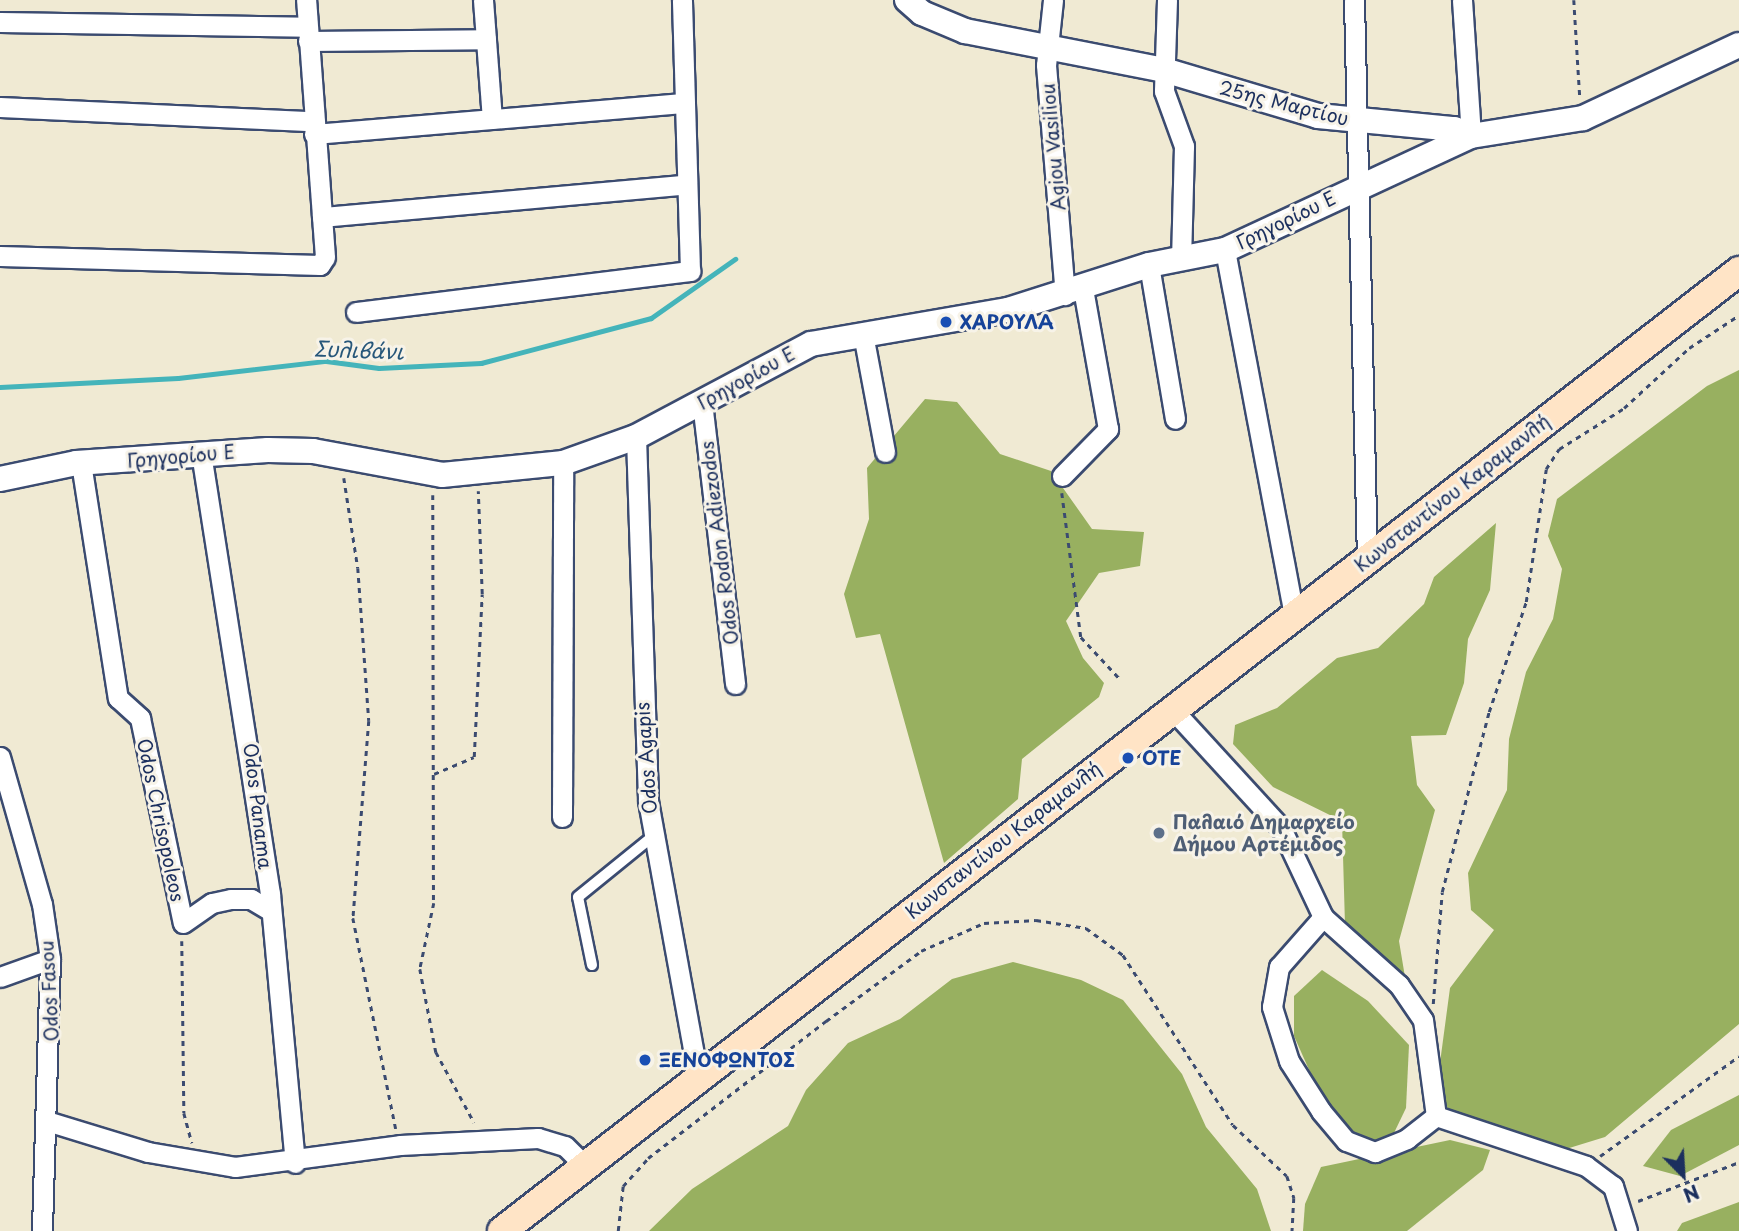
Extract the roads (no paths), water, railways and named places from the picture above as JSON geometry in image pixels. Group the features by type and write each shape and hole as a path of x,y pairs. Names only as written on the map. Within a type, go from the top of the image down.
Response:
{"main road":[{"name":"Κωνσταντίνου Καραμανλή","path":"502,1231 698,1076 1739,271"}],"street":[{"path":"0,256 312,270 325,257 313,128 306,0"},
{"path":"483,0 492,119"},
{"path":"356,312 690,271 684,185 682,0"},
{"name":"25ης Μαρτίου","path":"907,0 942,24 1164,71 1271,104 1357,122 1454,129 1471,136 1583,118 1739,45"},
{"name":"Agiou Vasiliou","path":"1053,0 1046,48 1074,291 1108,429 1062,476"},
{"path":"1167,0 1164,71 1184,146 1181,260"},
{"path":"1354,0 1367,559"},
{"path":"1462,0 1471,136"},
{"path":"0,22 486,39"},
{"path":"0,107 313,128 492,119 682,103"},
{"name":"Γρηγορίου Ε","path":"0,479 81,463 201,453 340,456 433,474 477,473 563,463 636,436 811,344 1074,291 1149,265 1225,250 1358,183 1471,136"},
{"path":"321,217 684,185"},
{"path":"1225,250 1294,616"},
{"path":"1149,265 1175,419"},
{"path":"863,334 885,453"},
{"name":"Odos Rodon Adiezodos","path":"702,402 735,684"},
{"name":"Odos Agapis","path":"636,436 652,837 698,1076"},
{"name":"Odos Panama","path":"201,453 271,911 295,1163"},
{"name":"Odos Chrisopoleos","path":"81,463 118,698 140,719 183,923 231,898 251,899 271,911"},
{"path":"562,817 563,463"},
{"path":"1172,709 1281,828 1323,917 1398,985 1423,1020 1436,1115"},
{"name":"Odos Fasou","path":"0,757 4,787 42,904 51,959 50,1122 42,1231"},
{"path":"1323,917 1279,967 1272,1007 1289,1061 1321,1111 1355,1144 1375,1152 1407,1139 1436,1115"},
{"path":"0,977 51,959"},
{"path":"1436,1115 1586,1166 1613,1186 1622,1205 1627,1231"},
{"path":"50,1122 198,1161 235,1167 295,1163 400,1146 551,1140 584,1165"}],"lane":[{"path":"592,965 578,897 652,837"}],"waterway":[{"name":"Συλιβάνι","path":"0,387 178,378 326,361 379,368 481,363 651,318 735,259"}],"place":[{"name":"ΧΑΡΟΥΛΑ","path":"946,322"},
{"name":"ΟΤΕ","path":"1128,758"},
{"name":"Παλαιό Δημαρχείο Δήμου Αρτέμιδος","path":"1159,833"},
{"name":"ΞΕΝΟΦΩΝΤΟΣ","path":"645,1060"}]}
